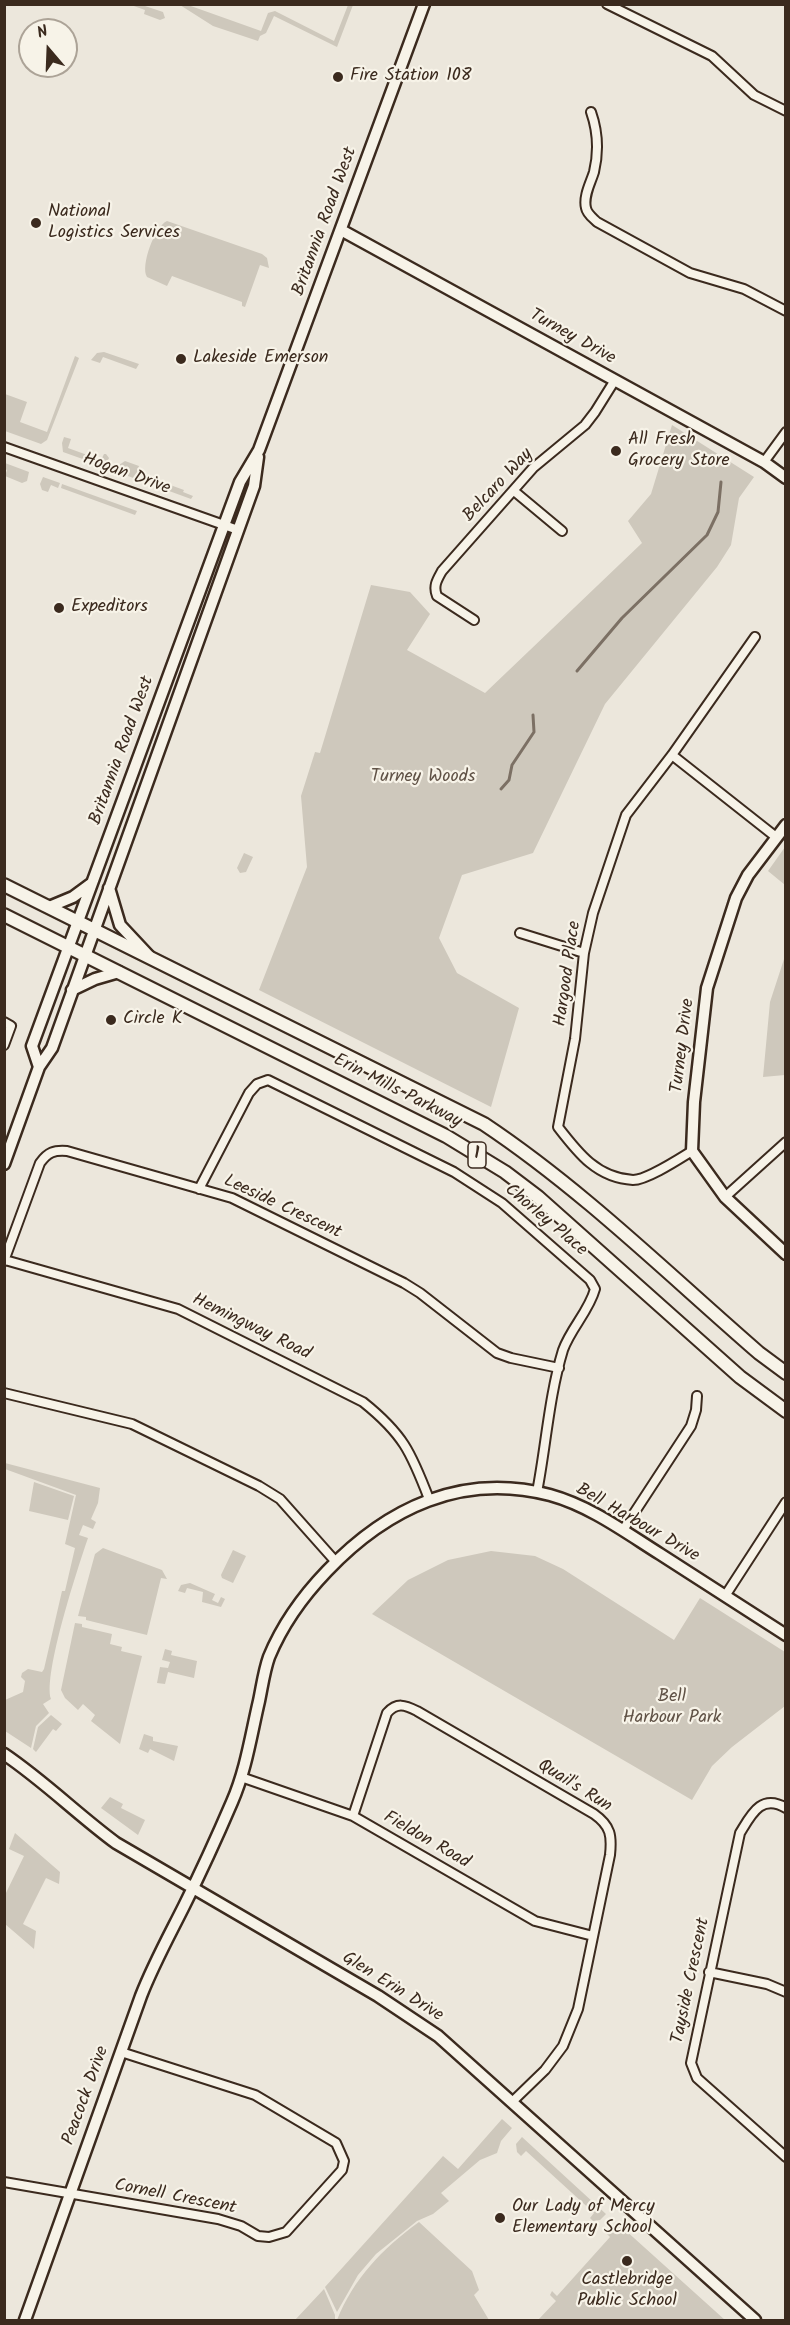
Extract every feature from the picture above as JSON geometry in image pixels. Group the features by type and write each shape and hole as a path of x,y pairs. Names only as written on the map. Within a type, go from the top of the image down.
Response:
{"main road":[{"name":"Erin Mills Parkway","path":"4,885 483,1124 523,1150 574,1191 759,1353 786,1373"},
{"name":"Erin Mills Parkway","path":"4,915 446,1136 505,1172 538,1197 740,1377 786,1411"}],"street":[{"name":"Britannia Road West","path":"39,1067 32,1046 240,482 259,450 424,4"},
{"path":"607,4 712,56 754,95 786,111"},
{"path":"591,112 596,125 598,142 595,170 586,199 586,208 590,216 690,273 744,289 786,311"},
{"name":"Turney Drive","path":"341,230 765,462 786,478"},
{"name":"Belcaro Way","path":"474,620 442,601 434,590 442,571 533,468 585,425 615,380"},
{"path":"765,462 786,432"},
{"name":"Hogan Drive","path":"4,447 238,530"},
{"name":"Britannia Road West","path":"4,1164 39,1067 52,1048 254,486 259,450"},
{"path":"514,491 562,531"},
{"name":"Hargood Place","path":"692,1151 660,1170 634,1180 593,1167 558,1128 575,1039 584,953 593,913 626,815 672,755 755,637"},
{"path":"672,755 776,837"},
{"name":"Turney Drive","path":"692,1151 694,1102 707,988 736,898 748,875 786,825"},
{"path":"49,907 73,897 92,883"},
{"path":"109,888 120,925 149,957"},
{"path":"520,933 584,953"},
{"path":"72,990 95,979 119,972"},
{"path":"4,1022 12,1026 4,1045"},
{"name":"Chorley Place","path":"199,1189 249,1093 257,1084 268,1080 454,1172 477,1186 530,1226 590,1280 595,1289 592,1299 567,1341 559,1368 537,1492"},
{"path":"725,1197 786,1142"},
{"name":"Leeside Crescent","path":"5,1261 40,1163 46,1154 56,1150 67,1151 239,1202 404,1282 497,1353 559,1368"},
{"path":"692,1151 725,1197 786,1254"},
{"name":"Hemingway Road","path":"5,1261 178,1309 363,1402 382,1417 400,1437 413,1458 429,1499"},
{"path":"4,1393 132,1424 259,1486 287,1506 336,1562"},
{"path":"623,1530 691,1426 697,1396"},
{"name":"Bell Harbour Drive","path":"193,1888 241,1777 268,1660 290,1614 305,1594 336,1562 381,1524 429,1499 478,1489 499,1488 537,1492 560,1498 586,1509 623,1530 786,1635"},
{"path":"724,1596 786,1502"},
{"name":"Quail's Run","path":"353,1816 387,1713 393,1707 401,1705 409,1707 594,1814 609,1828 610,1855 578,2009 563,2046 545,2070 513,2101"},
{"name":"Glen Erin Drive","path":"4,1754 42,1781 84,1819 117,1843 412,2017 438,2036 755,2320"},
{"name":"Fieldon Road","path":"241,1777 353,1816 535,1921 593,1936"},
{"name":"Tayside Crescent","path":"786,1808 771,1803 765,1804 752,1814 740,1833 691,2057 693,2071 697,2078 786,2157"},
{"name":"Peacock Drive","path":"25,2320 149,1974 193,1888"},
{"path":"709,1972 767,1984 786,1992"},
{"name":"Cornell Crescent","path":"69,2194 218,2219 241,2226 258,2236 269,2237 286,2232 342,2170 344,2161 336,2143 255,2095 122,2052"},
{"path":"4,2181 69,2194"}],"green space":[{"path":"131,5 142,5 163,12 165,18 160,20 144,14 145,10"},
{"path":"180,5 188,5 261,31 268,13 275,11 334,41 348,5 353,5 337,47 274,16 266,33 260,36 258,41 213,26"},
{"path":"167,221 262,254 267,258 269,268 260,265 245,307 242,306 242,302 172,276 167,286 147,277 145,264 150,247 158,230"},
{"path":"104,352 139,364 136,369 103,357 100,363 91,360 97,353"},
{"path":"75,356 79,358 47,440 41,444 5,431 5,394 27,402 20,422 47,432"},
{"name":"Turney Woods","path":"672,425 754,477 739,498 731,545 717,567 605,704 533,853 462,875 439,938 457,973 519,1008 491,1107 259,990 307,867 301,796 315,752 320,753 371,585 410,592 430,614 407,650 485,693 642,543 628,521 651,494"},
{"path":"64,437 71,439 68,448 101,460 106,454 109,458 105,467 63,452"},
{"path":"125,461 139,466 137,473 184,490 183,492 193,496 191,499 117,472 119,465"},
{"path":"5,463 29,472 27,481 22,483 5,476 7,470"},
{"path":"43,477 60,483 58,488 51,485 48,492 42,490 40,484"},
{"path":"62,484 137,511 135,515 61,488"},
{"path":"785,847 785,885 768,871"},
{"path":"244,853 253,857 246,872 240,873 237,868"},
{"path":"785,956 785,1075 763,1077 770,1002"},
{"path":"5,1463 100,1488 98,1503 91,1519 96,1522 93,1529 83,1525 79,1535 88,1538 57,1645 52,1667 51,1699 43,1704 49,1713 36,1726 31,1748 5,1731 5,1700 23,1692 25,1681 21,1677 22,1673 28,1669 42,1672 44,1669 62,1591 65,1591 75,1548 65,1544 76,1495 5,1469"},
{"path":"34,1482 74,1496 68,1520 29,1511"},
{"path":"103,1548 162,1570 167,1579 161,1578 147,1635 78,1616 95,1554"},
{"path":"233,1550 246,1556 233,1583 222,1578 221,1575"},
{"name":"Bell Harbour Park","path":"491,1551 535,1556 563,1569 674,1640 700,1598 785,1652 785,1706 732,1747 712,1766 692,1800 372,1614 408,1580 448,1560"},
{"path":"190,1583 215,1594 212,1600 218,1603 221,1597 225,1599 221,1607 202,1602 203,1592 187,1588 185,1593 178,1591 181,1585"},
{"path":"75,1623 82,1624 82,1627 112,1634 110,1644 122,1647 121,1651 142,1656 120,1744 91,1721 95,1715 83,1704 78,1710 65,1698 61,1690"},
{"path":"165,1649 172,1651 171,1655 197,1661 194,1678 168,1672 165,1684 157,1683 160,1667 168,1668 170,1662 162,1660"},
{"path":"51,1715 62,1724 56,1731 53,1729 36,1752 33,1749 38,1727"},
{"path":"144,1734 153,1737 153,1741 178,1746 174,1761 150,1749 148,1753 139,1749"},
{"path":"110,1797 123,1804 121,1808 145,1820 138,1835 101,1808"},
{"path":"15,1833 60,1872 59,1884 46,1878 23,1924 36,1931 34,1949 5,1924 5,1895 24,1856 9,1849"},
{"path":"502,2119 512,2128 501,2141 497,2153 480,2160 441,2193 449,2201 433,2214 417,2221 376,2254 358,2275 337,2312 325,2287 443,2156 458,2169"},
{"path":"522,2137 606,2214 600,2220 593,2221 590,2218 594,2213 526,2151 521,2156 517,2152 516,2144"},
{"path":"419,2222 472,2271 479,2290 474,2295 489,2320 337,2320 352,2291 370,2265"},
{"name":"Castlebridge Public School","path":"616,2222 725,2320 538,2320 556,2301 550,2295 552,2291 557,2296 610,2237 606,2233"},
{"path":"324,2289 335,2320 295,2320"}],"waterway":[{"path":"577,671 622,618 707,535 718,512 721,482"},
{"path":"501,789 509,780 512,765 534,732 533,715"}],"place":[{"name":"Fire Station 108","path":"338,77"},
{"name":"National Logistics Services","path":"36,223"},
{"name":"Lakeside Emerson","path":"181,359"},
{"name":"All Fresh Grocery Store","path":"616,451"},
{"name":"Expeditors","path":"59,608"},
{"name":"Circle K","path":"111,1020"},
{"name":"Our Lady of Mercy Elementary School","path":"500,2218"},
{"name":"Castlebridge Public School","path":"627,2261"}]}
